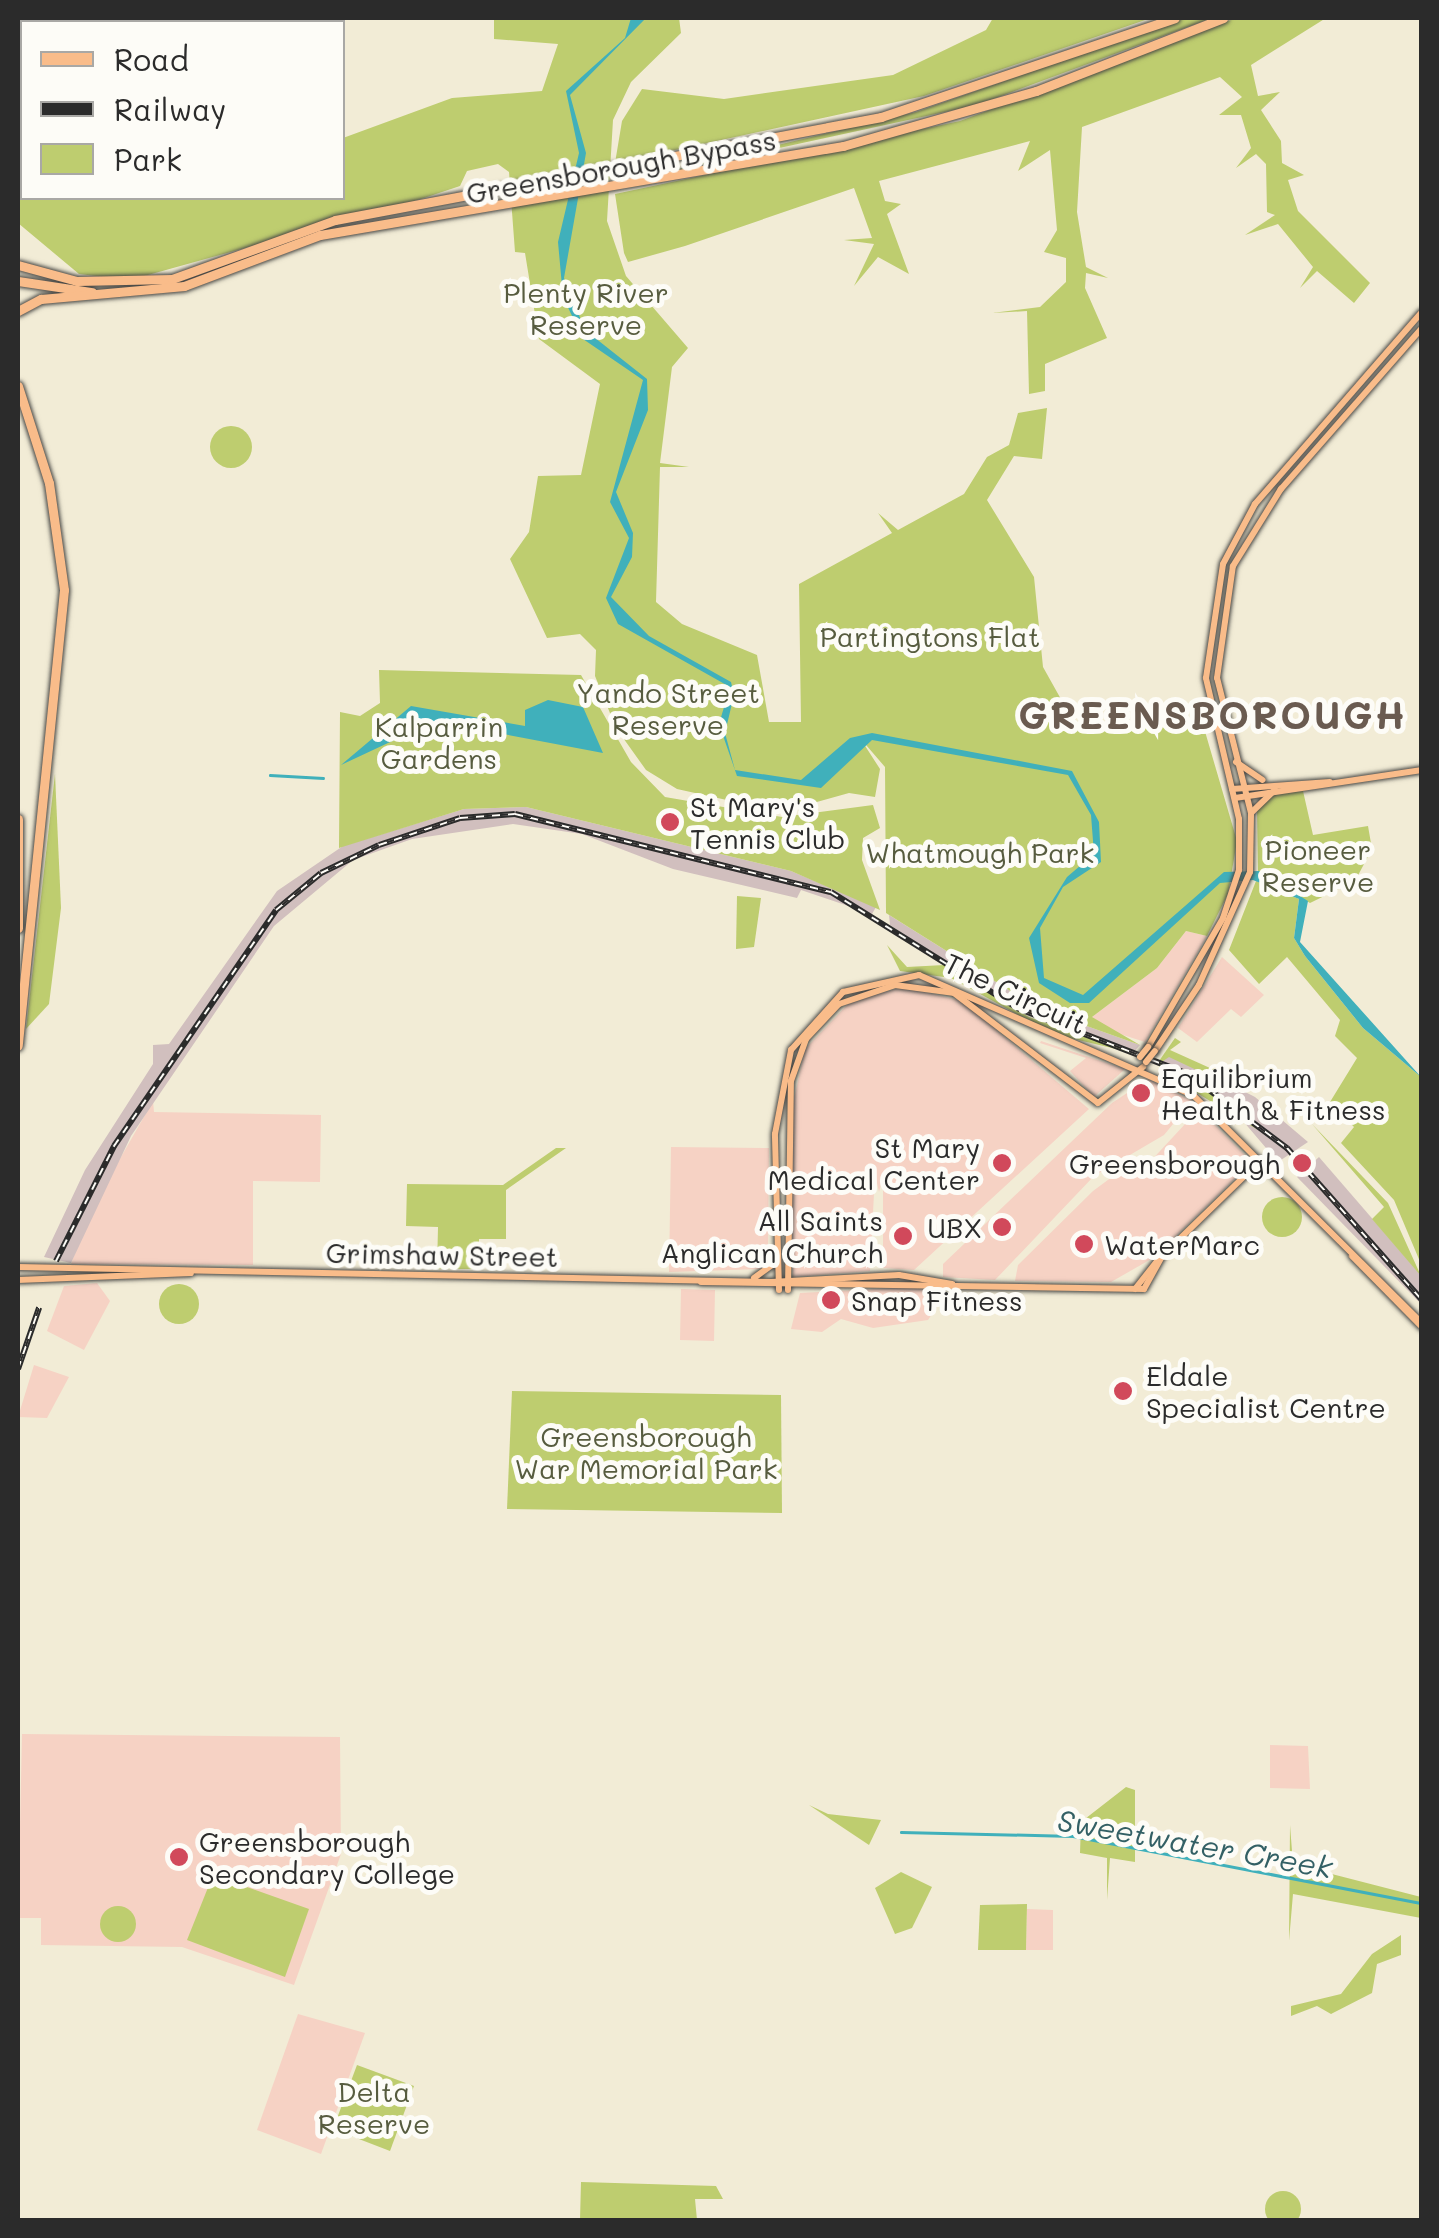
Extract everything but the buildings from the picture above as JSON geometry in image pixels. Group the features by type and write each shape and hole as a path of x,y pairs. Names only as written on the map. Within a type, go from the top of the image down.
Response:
{"highway":[{"name":"Greensborough Bypass","path":"18,266 77,281 160,281 322,223 648,166 938,102 1176,18"},
{"name":"Greensborough Bypass","path":"18,311 41,299 184,286 320,235 499,211 646,184 960,116 1223,18"},
{"path":"18,281 120,293"},
{"path":"18,386 44,460 64,604 18,1046"},
{"path":"18,819 18,928"}],"main road":[{"path":"1145,1063 1236,890 1241,855 1235,798 1209,701 1206,631 1222,564 1253,507 1422,312"},
{"path":"1151,1049 1245,891 1252,856 1252,813 1236,761 1217,635 1233,566 1262,513 1422,328"},
{"path":"1294,460 1302,468"},
{"path":"1253,507 1262,513"},
{"path":"1236,761 1266,782"},
{"path":"1232,789 1334,784 1422,770"},
{"path":"1235,798 1245,789 1266,782 1334,784"},
{"path":"1252,813 1278,788"},
{"path":"894,976 895,985"},
{"name":"The Circuit","path":"783,1286 775,1263 774,1142 786,1064 805,1024 843,992 894,976 949,981 1012,1020 1132,1065 1145,1063"},
{"name":"The Circuit","path":"783,1286 784,1142 794,1066 811,1031 848,999 895,985 945,990 1006,1028 1090,1100 1114,1096 1145,1063"},
{"path":"1006,1028 1012,1020"},
{"path":"1145,1063 1159,1077 1201,1101 1422,1325"},
{"path":"1145,1063 1159,1077"},
{"path":"774,1142 784,1142"},
{"path":"1135,1289 1162,1256 1261,1160"},
{"name":"Grimshaw Street","path":"690,1280 783,1286 879,1280 1144,1289 1162,1256"},
{"path":"743,1280 775,1263"},
{"name":"Grimshaw Street","path":"18,1268 743,1280 783,1286"},
{"path":"130,1280 134,1270"},
{"name":"Grimshaw Street","path":"18,1280 130,1280 194,1272"}],"shaded area":[{"path":"526,807 791,871 876,907 872,914 801,890 797,898 673,869 582,834 513,824 412,839 353,860 274,926 131,1136 71,1263 44,1257 85,1170 153,1064 153,1045 169,1044 277,891 343,846 464,809"},
{"path":"889,915 1039,1009 1140,1045 1133,1053 1015,1010 890,925"},
{"path":"1186,931 1207,936 1145,1042 1095,1026 1092,1017 1157,968"},
{"path":"1222,957 1264,995 1241,1017 1231,1009 1197,1042 1178,1028"},
{"path":"904,987 962,1001 1089,1109 914,1270 883,1268 883,1177 879,1192 875,1174 870,1271 793,1277 787,1131 805,1049 851,1001"},
{"path":"1040,1043 1125,1069 1094,1097 1070,1071 1086,1058"},
{"path":"1167,1052 1255,1097 1308,1142 1278,1162 1243,1121 1160,1068"},
{"path":"1148,1079 1192,1101 1164,1135 1094,1176 995,1280 943,1277 943,1264 1112,1103"},
{"path":"153,1101 154,1112 321,1115 320,1182 253,1181 253,1265 71,1264 89,1213"},
{"path":"1199,1109 1252,1162 1153,1258 1111,1282 1015,1281 1018,1265 1093,1191 1124,1168 1147,1165"},
{"path":"671,1147 769,1148 768,1258 760,1269 669,1272"},
{"path":"1319,1157 1421,1275 1421,1304 1297,1177"},
{"path":"97,1283 110,1301 84,1350 47,1331 64,1286"},
{"path":"914,1287 946,1293 928,1320 873,1328 841,1319 822,1332 791,1329 800,1293"},
{"path":"681,1289 715,1290 714,1341 680,1340"},
{"path":"34,1365 69,1377 47,1418 18,1417"},
{"name":"Greensborough Secondary College","path":"22,1734 340,1737 341,1854 294,1985 182,1947 41,1945 41,1918 18,1918"},
{"path":"1270,1745 1308,1746 1310,1789 1270,1788"},
{"path":"1027,1909 1053,1910 1053,1950 1026,1950"},
{"path":"298,2014 365,2033 321,2154 257,2130"}],"green space":[{"path":"494,18 679,18 681,33 631,82 613,120 607,221 626,276 688,348 672,367 660,463 689,467 660,467 656,602 682,624 757,655 769,722 801,722 799,584 892,533 878,513 898,530 964,494 987,457 1009,445 1018,413 1047,408 1042,459 1014,456 987,500 1034,577 1043,667 1076,726 1204,728 1237,841 1228,894 1207,936 1186,931 1157,968 1092,1017 1140,1045 1039,1009 886,913 885,767 860,738 880,769 875,797 849,793 781,812 677,789 646,770 616,728 595,676 596,650 580,634 547,638 510,559 529,532 538,476 581,475 600,384 539,339 525,253 515,252 509,172 498,164 467,171 460,186 421,199 130,280 79,274 18,223 18,172 20,200 345,200 345,137 452,98 542,91 558,44 494,39"},
{"path":"993,18 1151,18 924,96 615,163 622,121 642,89 724,99 893,75 986,30"},
{"path":"1184,18 1212,18 977,105 614,184 916,112"},
{"path":"1236,18 1326,18 1251,65 1258,96 1280,92 1261,110 1281,141 1282,163 1304,175 1288,180 1298,211 1370,283 1354,303 1317,271 1300,288 1313,267 1278,224 1245,235 1275,215 1267,212 1266,164 1256,154 1236,168 1251,148 1241,115 1219,115 1242,97 1220,77 1082,127 1077,212 1086,267 1108,278 1086,273 1085,288 1107,338 1045,364 1045,391 1029,394 1027,311 992,313 1040,307 1066,282 1066,258 1044,252 1057,230 1050,150 1018,171 1030,141 879,181 885,201 901,204 887,214 909,274 878,257 854,286 874,244 844,240 872,238 854,188 685,246 628,262 624,253 615,194 960,121"},
{"path":"231,426 246,432 252,447 246,462 231,468 216,462 210,447 216,432"},
{"name":"Kalparrin Gardens","path":"379,670 581,675 631,762 665,797 782,817 873,805 880,828 863,838 862,860 880,910 791,871 526,807 464,809 339,848 340,712 360,716 380,703"},
{"path":"55,774 61,908 49,1004 26,1029"},
{"name":"Pioneer Reserve","path":"1303,791 1313,835 1368,826 1372,849 1355,881 1310,903 1258,871 1257,809 1275,794"},
{"path":"1256,881 1299,899 1294,938 1305,956 1363,1028 1421,1077 1421,1264 1394,1200 1341,1143 1354,1127 1330,1102 1357,1058 1335,1036 1340,1020 1287,957 1259,984 1229,950"},
{"path":"737,896 761,898 754,947 736,949"},
{"path":"887,945 907,967 944,965 1029,1017 1133,1053 1053,1034 951,978 900,971"},
{"path":"1175,1038 1181,1042 1170,1050 1230,1077 1222,1082 1169,1057 1160,1063 1211,1091 1258,1130 1159,1070 1159,1061"},
{"path":"1312,1124 1388,1203 1421,1276 1372,1219 1384,1207"},
{"path":"556,1148 566,1148 506,1190 506,1239 479,1239 479,1269 437,1269 438,1227 406,1226 407,1184 503,1185"},
{"path":"1282,1197 1296,1203 1302,1217 1296,1231 1282,1237 1268,1231 1262,1217 1268,1203"},
{"path":"179,1284 193,1290 199,1304 193,1318 179,1324 165,1318 159,1304 165,1290"},
{"name":"Greensborough War Memorial Park","path":"512,1391 781,1395 782,1513 507,1509"},
{"path":"1126,1787 1135,1790 1135,1862 1110,1858 1107,1900 1107,1858 1080,1853 1081,1822"},
{"path":"809,1805 828,1814 881,1820 869,1845"},
{"path":"1290,1825 1293,1864 1421,1897 1421,1918 1293,1894 1289,1941"},
{"path":"901,1872 932,1887 912,1928 895,1934 875,1888"},
{"path":"213,1875 309,1909 285,1977 187,1940"},
{"path":"1027,1904 1026,1950 978,1950 980,1905"},
{"path":"118,1906 131,1911 136,1924 131,1937 118,1942 105,1937 100,1924 105,1911"},
{"path":"1401,1935 1401,1955 1377,1964 1372,1993 1331,2014 1317,2006 1291,2016 1291,2006 1341,1994 1372,1954"},
{"name":"Delta Reserve","path":"357,2065 414,2086 390,2151 333,2129"},
{"path":"581,2182 716,2186 723,2199 695,2199 697,2220 580,2220"},
{"path":"1283,2191 1296,2196 1301,2209 1296,2222 1283,2227 1270,2222 1265,2209 1270,2196"}],"water":[{"path":"631,18 646,18 570,95 586,153 564,278 585,330 647,379 648,410 616,492 633,533 632,557 611,597 649,636 731,682 734,695 725,733 735,770 801,780 850,738 872,733 1072,771 1099,822 1101,862 1063,887 1040,928 1044,978 1083,995 1224,872 1259,871 1308,901 1300,942 1421,1077 1363,1028 1305,956 1294,938 1299,899 1253,880 1220,883 1089,1003 1070,1003 1039,983 1029,938 1067,877 1094,854 1091,815 1068,775 872,740 821,788 737,776 719,724 730,687 618,624 606,598 629,538 610,502 643,380 583,339 563,297 558,242 579,153 566,91 625,38"},
{"path":"548,700 583,707 603,753 435,721 341,765 411,706 525,726 525,710"}],"waterway":[{"path":"270,775 323,778"},
{"name":"Sweetwater Creek","path":"901,1832 1073,1836 1422,1903"}],"railway":[{"path":"56,1261 114,1146 276,910 321,873 379,845 460,818 515,814 831,892 1017,1008 1188,1074 1287,1148 1422,1300"},
{"path":"18,1369 39,1308"}],"place":[{"name":"St Mary's Tennis Club","path":"670,822"},
{"name":"Equilibrium Health & Fitness","path":"1141,1093"},
{"name":"St Mary Medical Center","path":"1002,1163"},
{"name":"Greensborough","path":"1302,1163"},
{"name":"UBX","path":"1002,1227"},
{"name":"All Saints Anglican Church","path":"903,1236"},
{"name":"WaterMarc","path":"1084,1244"},
{"name":"Snap Fitness","path":"831,1300"},
{"name":"Eldale Specialist Centre","path":"1123,1391"},
{"name":"Greensborough Secondary College","path":"179,1857"}],"district":[{"name":"GREENSBOROUGH","path":"1213,715"}],"park label":[{"name":"Plenty River Reserve","path":"586,308"},
{"name":"Partingtons Flat","path":"930,636"},
{"name":"Yando Street Reserve","path":"668,708"},
{"name":"Whatmough Park","path":"980,852"}]}
